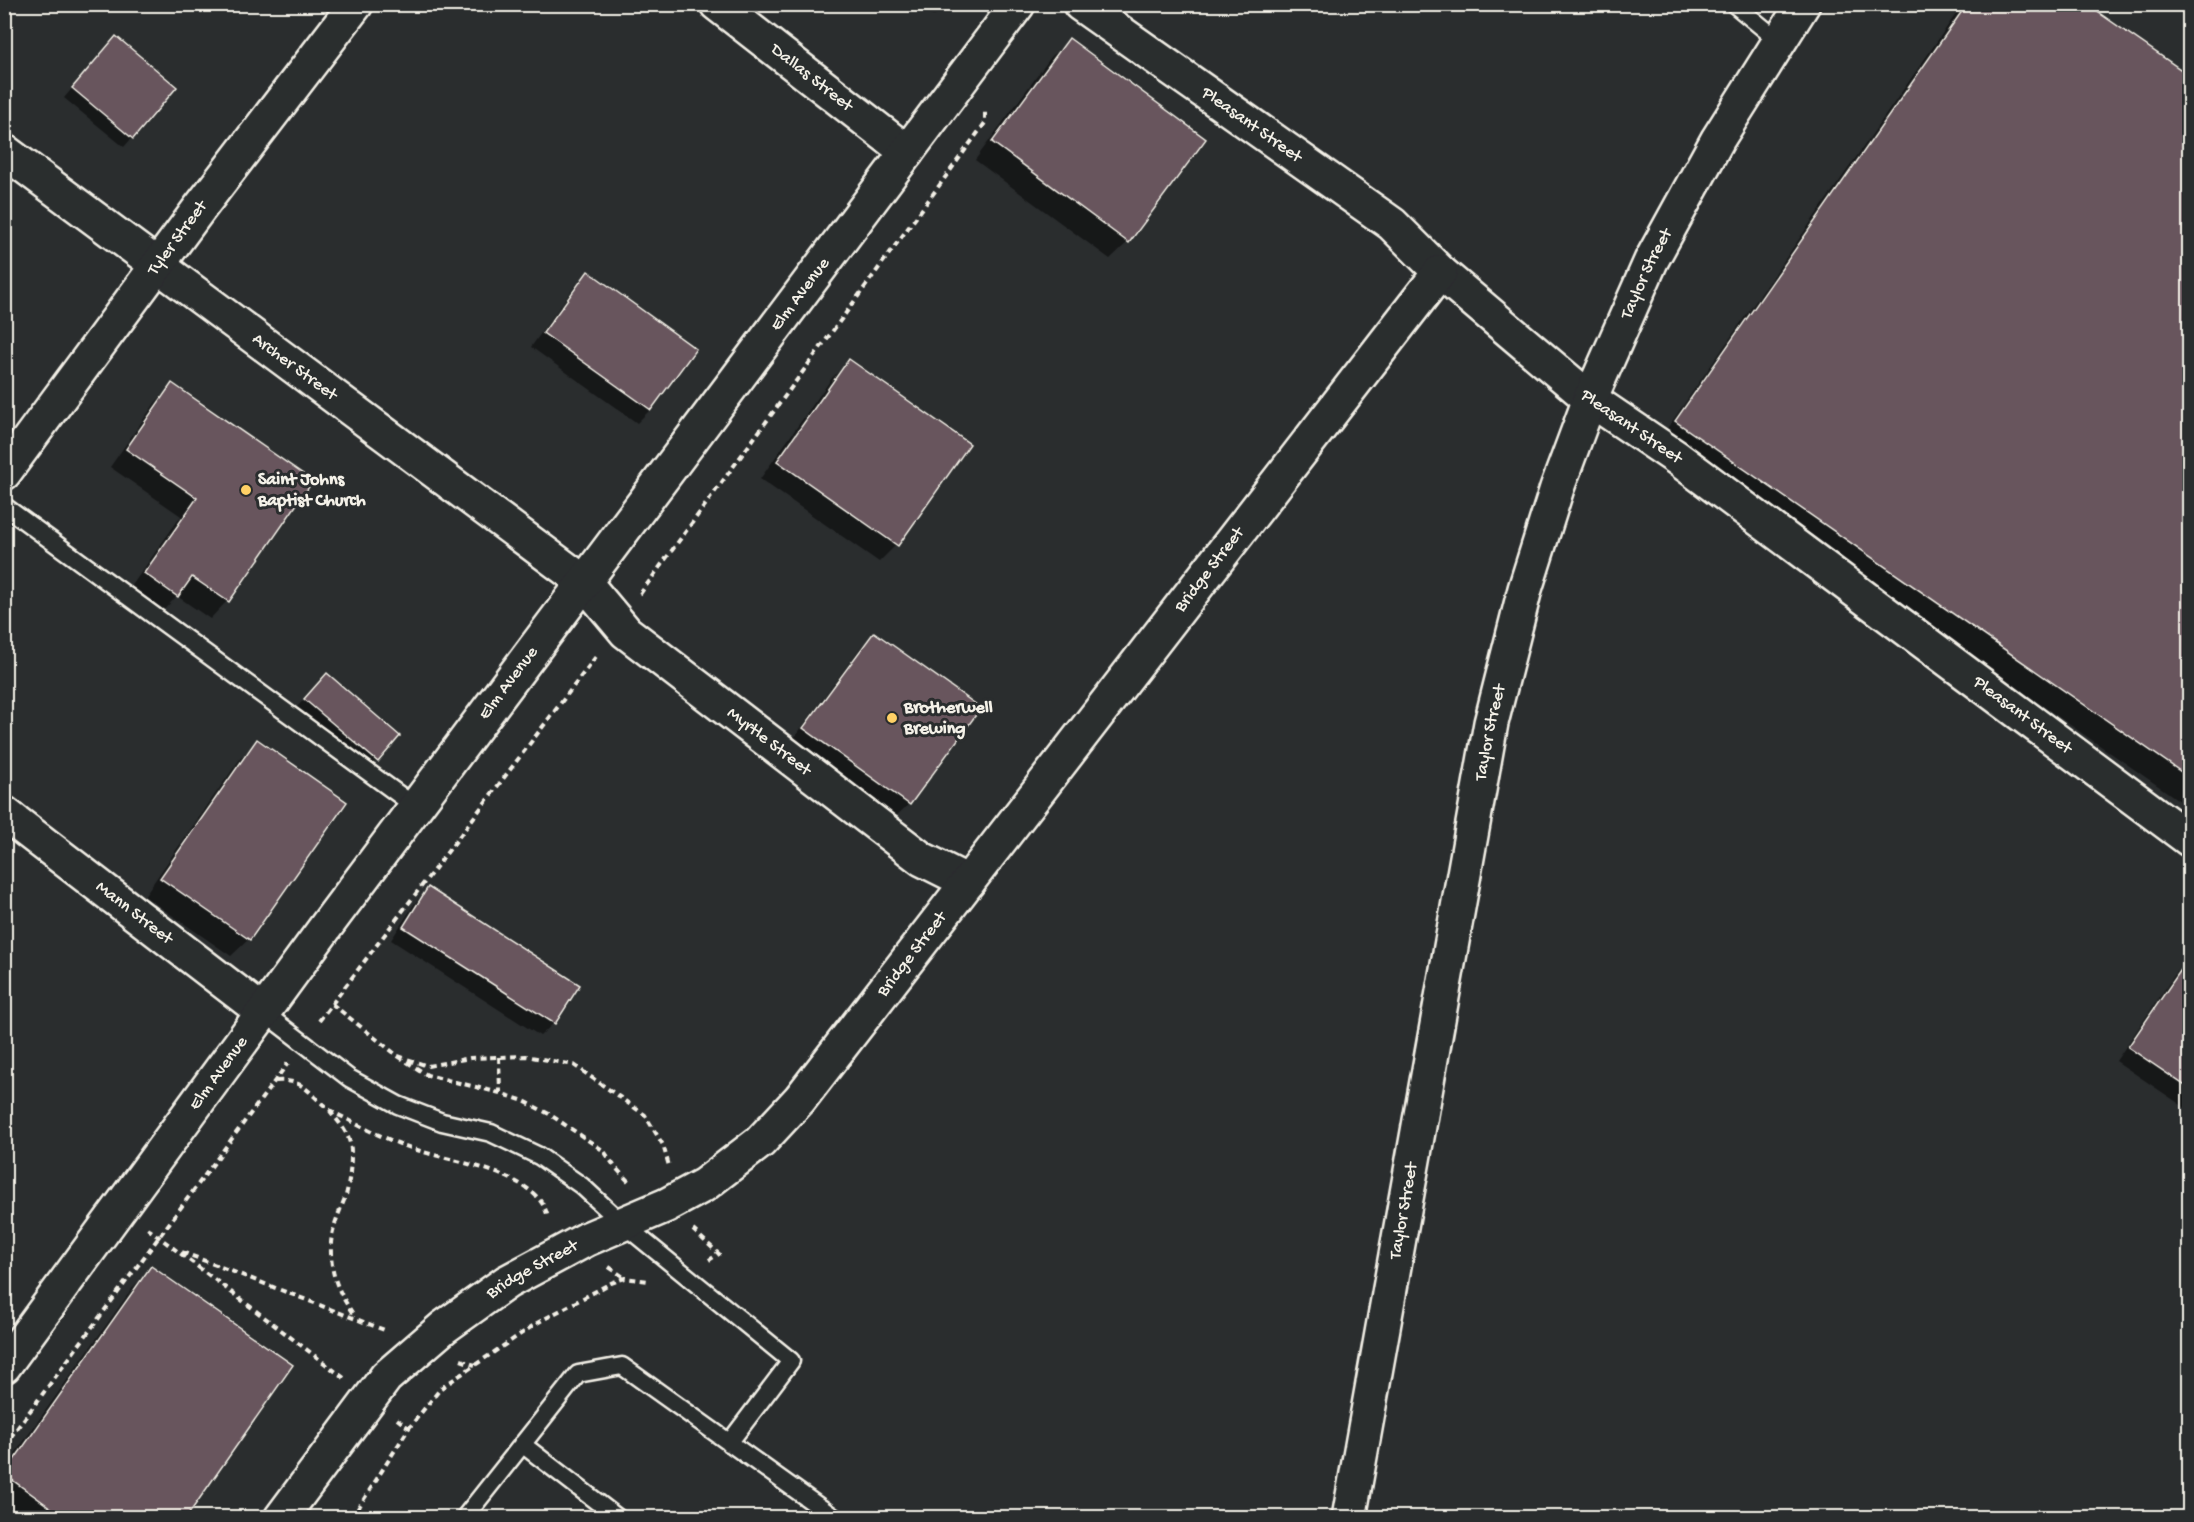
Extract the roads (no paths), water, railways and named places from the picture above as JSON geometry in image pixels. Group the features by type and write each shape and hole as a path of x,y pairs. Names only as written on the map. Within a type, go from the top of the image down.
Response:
{"street":[{"name":"Tyler Street","path":"4,473 356,4"},
{"name":"Dallas Street","path":"717,4 907,152"},
{"name":"Elm Avenue","path":"4,1366 263,1012 1018,4"},
{"name":"Pleasant Street","path":"1080,4 1392,224 1440,272 1590,399 1677,458 2190,840"},
{"name":"Taylor Street","path":"1349,1518 1491,723 1525,589 1557,488 1590,399 1651,261 1718,139 1803,4"},
{"name":"Archer Street","path":"4,151 585,583"},
{"name":"Bridge Street","path":"280,1518 386,1377 444,1326 507,1282 587,1239 667,1205 704,1185 760,1142 800,1099 1440,272"},
{"name":"Myrtle Street","path":"585,583 626,632 922,859 968,882"},
{"name":"Mann Street","path":"4,813 263,1012"}],"lane":[{"path":"1734,4 1779,41"},
{"path":"4,506 416,807"},
{"path":"263,1012 349,1078 398,1105 442,1122 491,1132 540,1156 582,1186 623,1224 791,1361 729,1443"},
{"path":"464,1518 578,1374 622,1366 831,1516"},
{"path":"522,1444 618,1518"}],"place":[{"name":"Saint Johns Baptist Church","path":"246,490"},
{"name":"Brotherwell Brewing","path":"892,718"}]}
